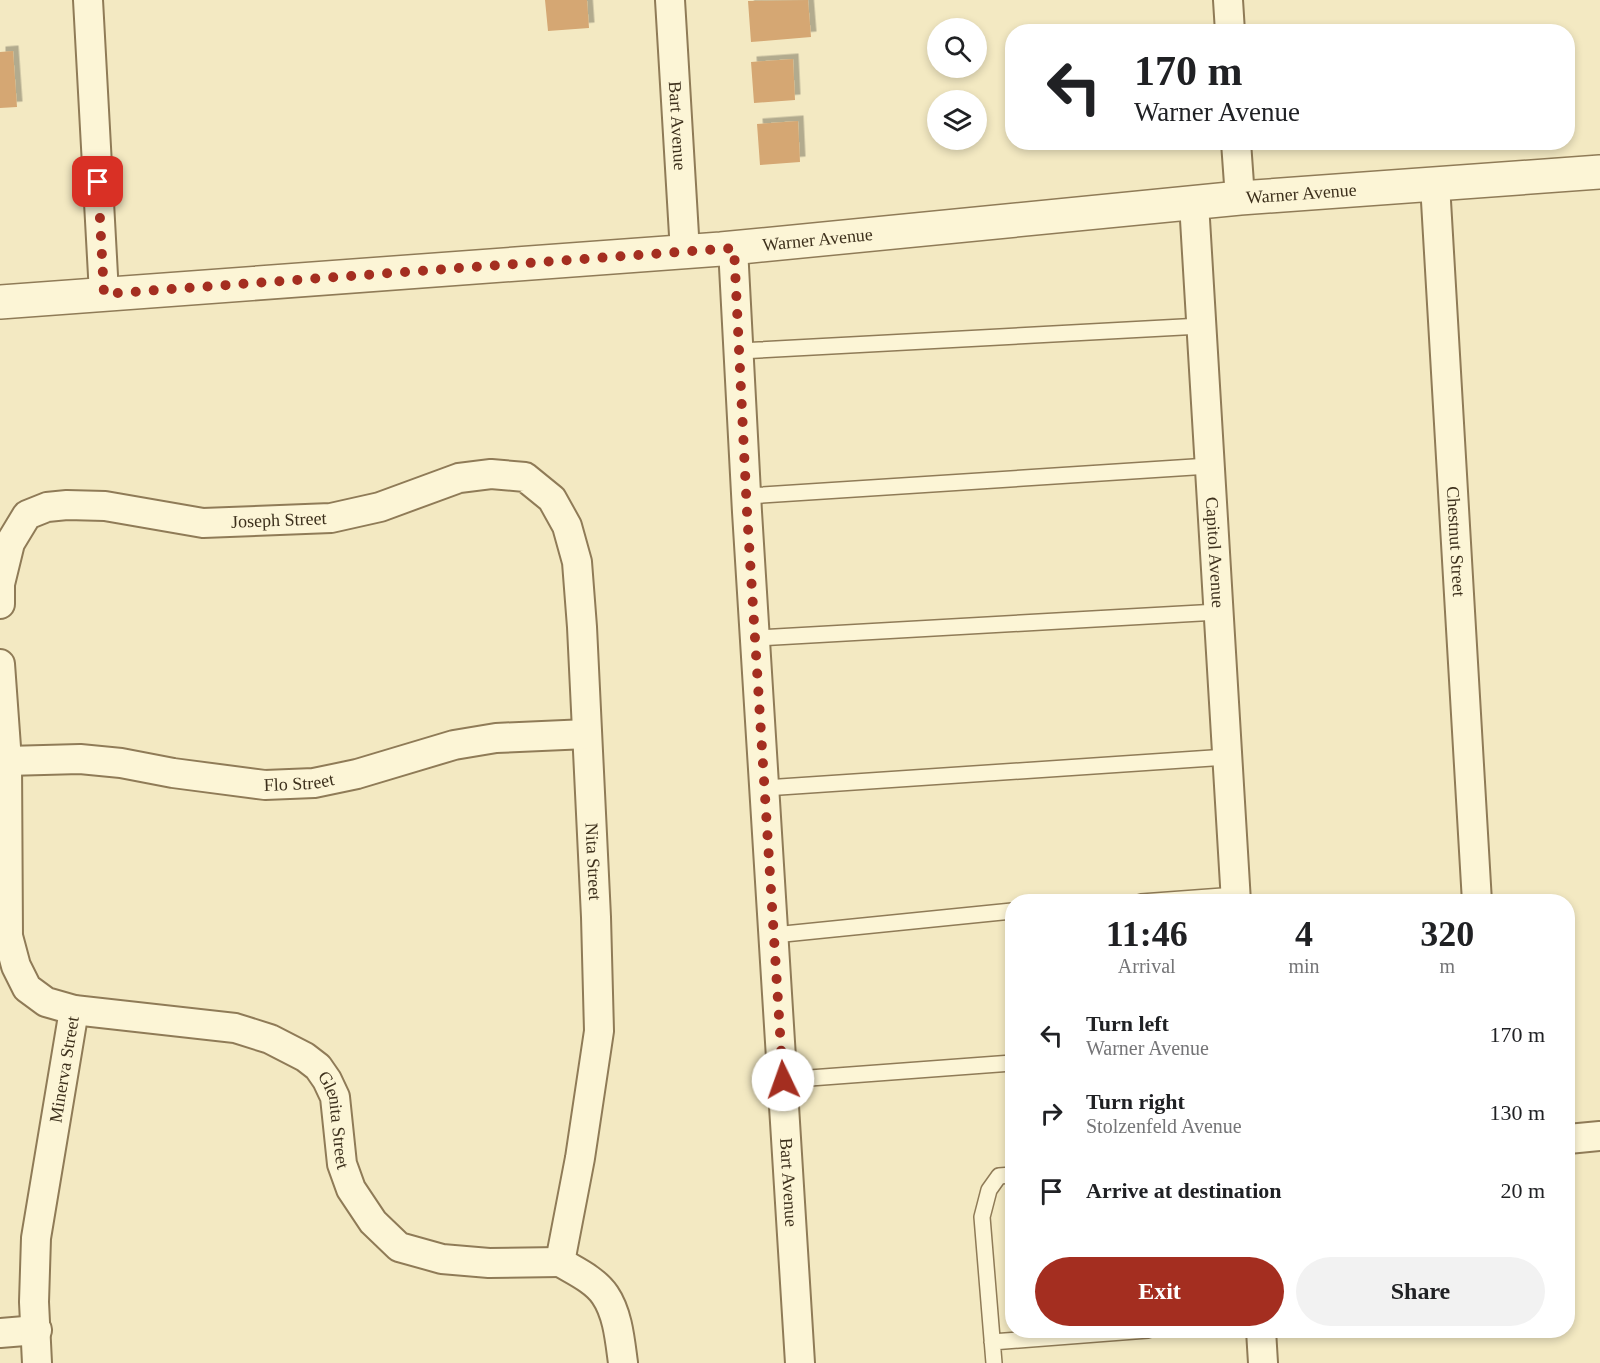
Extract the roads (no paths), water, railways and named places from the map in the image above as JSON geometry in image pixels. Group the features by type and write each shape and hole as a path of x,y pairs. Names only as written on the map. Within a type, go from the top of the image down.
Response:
{"street":[{"path":"88,0 104,294"},
{"name":"Bart Avenue","path":"670,0 685,252"},
{"path":"1228,0 1230,24"},
{"path":"1237,150 1240,198"},
{"name":"Warner Avenue","path":"0,302 685,252 1240,198 1600,172"},
{"name":"Chestnut Street","path":"1436,184 1477,894"},
{"name":"Capitol Avenue","path":"1194,203 1236,894"},
{"name":"Bart Avenue","path":"734,248 800,1363"},
{"name":"Joseph Street","path":"0,604 0,584 10,543 27,515 47,507 105,506 203,523 331,518 380,507 459,478 491,474 525,477"},
{"name":"Nita Street","path":"525,477 552,499 567,526 577,562 596,917 599,1031 580,1158 560,1262"},
{"name":"Minerva Street","path":"0,664 7,762 8,936 16,966 27,988 45,1002 74,1010 36,1238 34,1302 37,1363"},
{"name":"Flo Street","path":"7,762 80,759 275,785 314,783 357,774 454,745 496,738 587,734"},
{"name":"Glenita Street","path":"74,1010 235,1028 279,1043 318,1067 327,1080 335,1097 342,1164 351,1189 374,1222 399,1247 442,1259 489,1263 560,1262"},
{"path":"1575,1138 1600,1136"},
{"path":"560,1262 586,1278 605,1295 619,1329 623,1363"},
{"path":"0,1333 37,1330"},
{"path":"1261,1338 1263,1363"}],"lane":[{"path":"739,351 1201,326"},
{"path":"747,496 1209,466"},
{"path":"756,638 1218,612"},
{"path":"765,788 1227,757"},
{"path":"774,934 1005,912"},
{"path":"783,1080 1005,1064"},
{"path":"994,1363 982,1217 989,1190 999,1176 1005,1176"},
{"path":"992,1342 1044,1338"}]}
